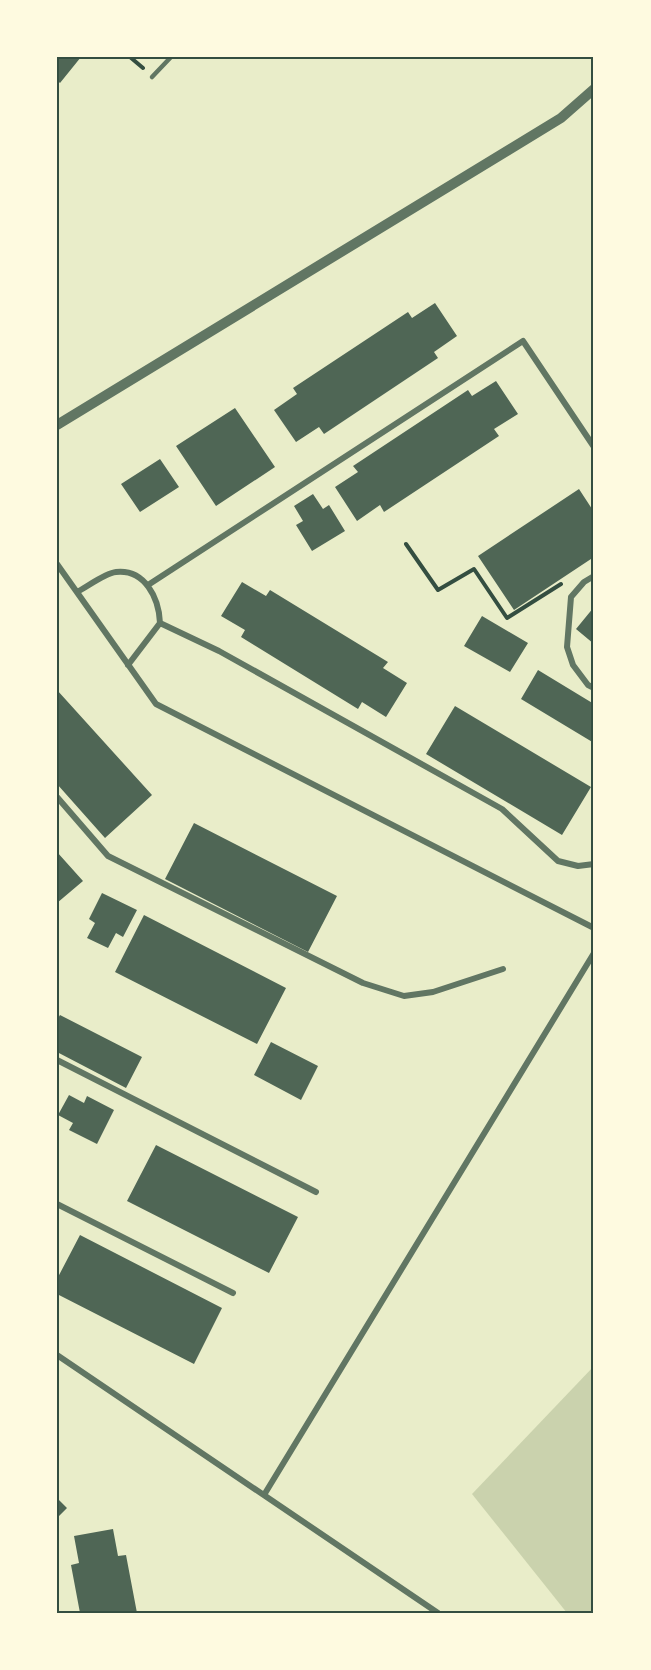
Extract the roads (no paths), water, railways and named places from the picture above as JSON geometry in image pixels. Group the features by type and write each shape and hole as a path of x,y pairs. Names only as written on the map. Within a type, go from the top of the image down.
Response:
{"street":[{"path":"57,425 561,118 594,89"},
{"path":"147,585 523,341 594,447"},
{"path":"57,564 156,704 594,928"},
{"path":"77,592 114,572 135,574 147,585 159,606 160,623 128,665"},
{"path":"594,576 584,582 571,597 567,647 573,665 588,685 594,688"},
{"path":"160,623 219,651 501,809 558,861 578,866 594,864"},
{"path":"57,797 108,856 363,983 404,996 433,992 502,969"},
{"path":"264,1495 594,953"},
{"path":"57,1060 316,1192"},
{"path":"57,1204 233,1293"},
{"path":"57,1355 438,1613"}],"lane":[{"path":"153,77 171,57"}]}
